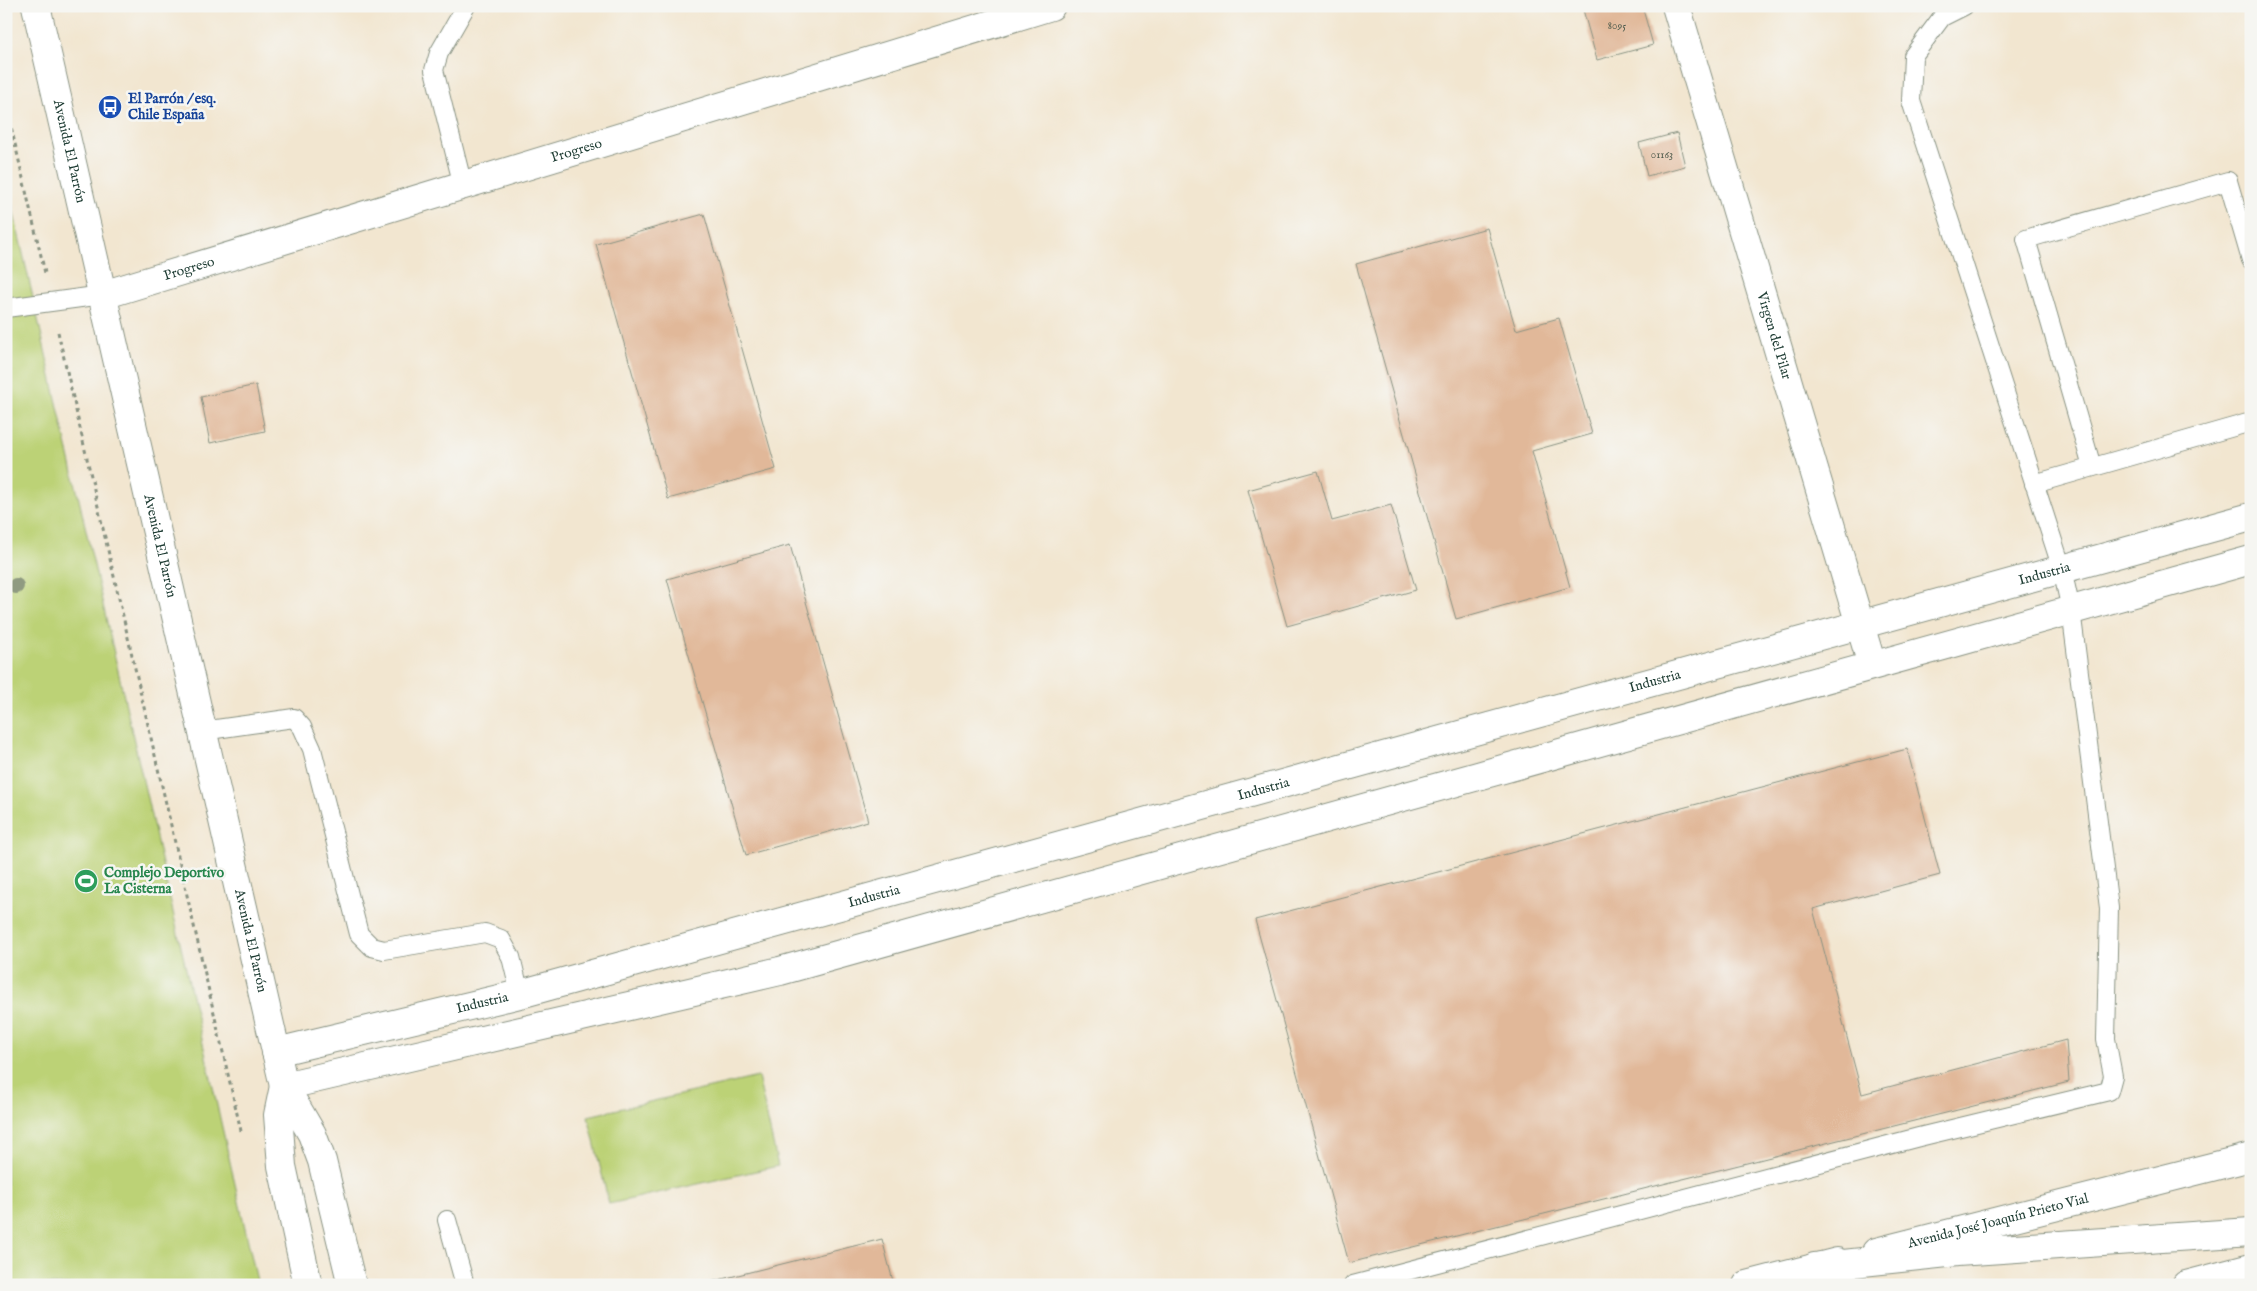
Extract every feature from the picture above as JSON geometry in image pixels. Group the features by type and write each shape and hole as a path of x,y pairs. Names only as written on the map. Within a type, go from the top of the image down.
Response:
{"main road":[{"name":"Avenida El Parrón","path":"36,6 284,1086 312,1134 322,1161 352,1285"},
{"name":"Progreso","path":"103,295 1051,6"},
{"name":"Virgen del Pilar","path":"1676,6 1872,665"},
{"name":"Industria","path":"276,1052 520,994 2251,517"},
{"path":"284,1086 780,971 2251,560"},
{"name":"Avenida El Parrón","path":"284,1086 278,1114 282,1166 308,1285"},
{"name":"Avenida José Joaquín Prieto Vial","path":"1746,1285 2251,1158"},
{"path":"1816,1267 1957,1252 2251,1232"},
{"path":"2186,1285 2251,1268"}],"lane":[{"path":"462,186 434,70 439,53 466,6"},
{"path":"1353,1285 1918,1137 2109,1091 2113,1076 2106,1039 2109,908 2071,610 2062,569 1912,101 1913,56 1942,17 1964,6"},
{"path":"2092,467 2026,239 2228,181 2251,260"},
{"path":"6,308 103,295"},
{"path":"2034,484 2251,422"},
{"path":"202,731 294,718 302,727 312,749 359,934 372,947 384,950 485,933 500,939 511,957 520,994"},
{"path":"447,1220 465,1285"}],"path":[{"path":"6,105 243,1139"}],"green space":[{"name":"Complejo Deportivo La Cisterna","path":"6,179 258,1285 6,1285"},
{"path":"758,1077 778,1166 609,1204 588,1116"}],"building":[{"path":"1582,6 1642,6 1653,45 1597,60"},
{"path":"1677,133 1685,166 1647,176 1639,143"},
{"path":"704,214 776,469 668,499 596,244"},
{"path":"1487,228 1516,330 1559,318 1592,434 1532,451 1570,587 1456,619 1356,264"},
{"path":"256,385 265,431 210,443 201,397"},
{"path":"1318,471 1332,521 1391,505 1416,590 1287,626 1248,490"},
{"path":"790,545 868,821 746,855 667,579"},
{"path":"1907,749 1940,875 1813,909 1862,1094 2066,1040 2069,1082 1349,1263 1255,920"},
{"path":"882,1239 894,1285 702,1284"}],"place":[{"name":"El Parrón / esq. Chile España","path":"110,107"},
{"name":"Complejo Deportivo La Cisterna","path":"86,881"}]}
